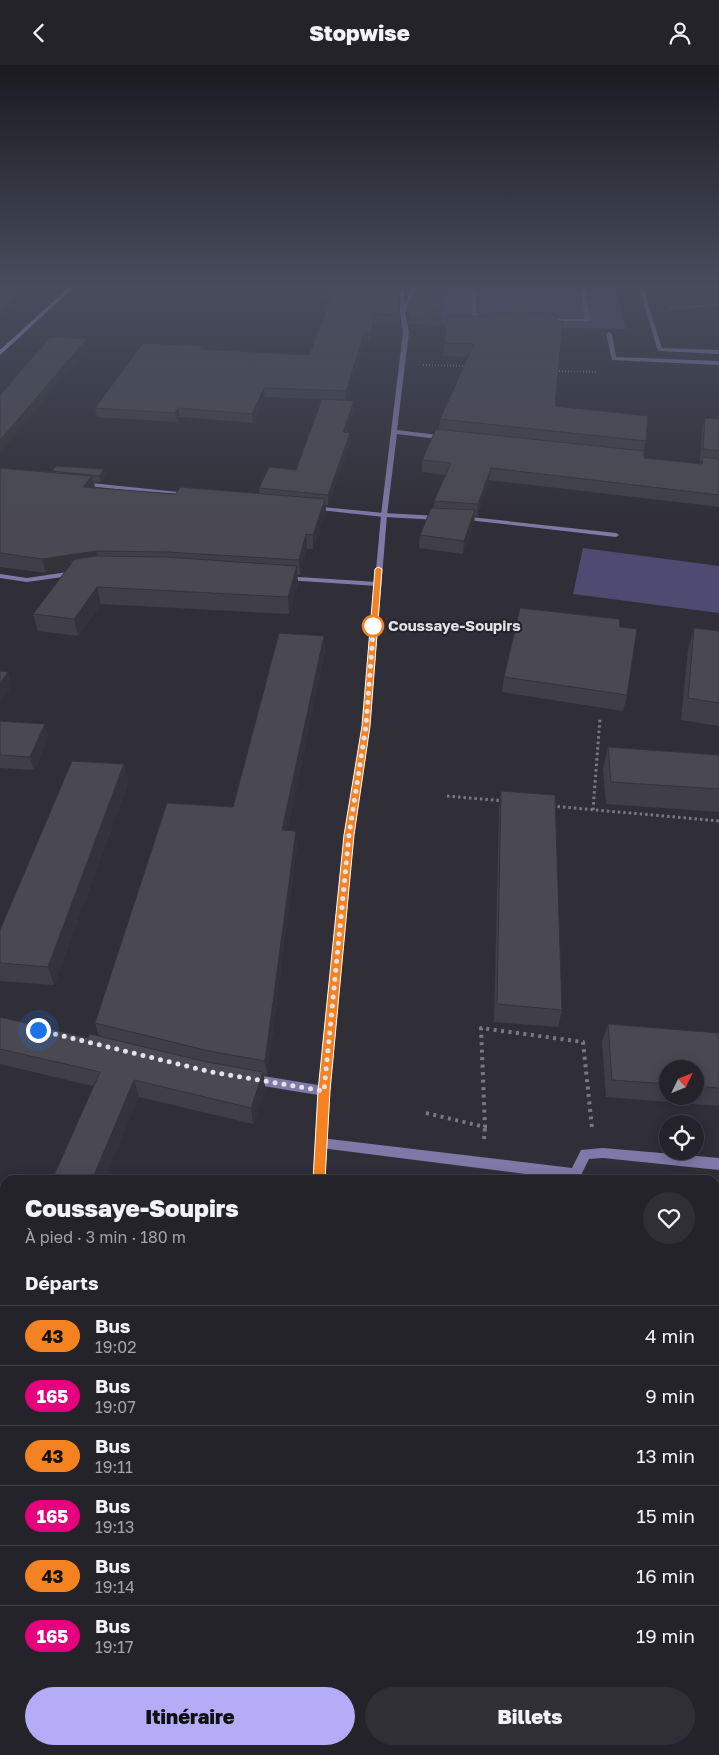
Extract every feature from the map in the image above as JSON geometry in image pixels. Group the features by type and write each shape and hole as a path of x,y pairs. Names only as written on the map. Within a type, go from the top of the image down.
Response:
{"street":[{"path":"319,1175 324,1091 349,835 366,726 378,569 403,367"},
{"path":"395,432 454,439"},
{"path":"69,483 197,496"},
{"path":"305,507 384,515 470,519 616,535"},
{"path":"0,577 27,580 81,572"},
{"path":"278,578 377,584"},
{"path":"237,1077 324,1091"},
{"path":"321,1143 563,1175"},
{"path":"579,1175 585,1154 603,1153 719,1164"}],"path":[{"path":"551,370 600,373"},
{"path":"593,810 600,718"},
{"path":"447,796 505,802"},
{"path":"544,805 719,821"},
{"path":"426,1113 485,1127 481,1028 584,1041 594,1154"}],"shaded area":[{"path":"583,548 719,566 719,613 573,594"}],"building":[{"path":"24,367 63,367 0,440 0,395"},
{"path":"125,367 354,367 346,391 264,388 252,414 178,408 175,413 95,408"},
{"path":"464,367 559,367 555,406 648,416 646,441 440,419"},
{"path":"322,399 354,401 343,432 350,433 328,495 259,488 269,467 296,470"},
{"path":"705,418 719,419 719,451 703,449"},
{"path":"436,429 644,451 644,458 702,464 703,457 719,459 719,495 491,468 478,504 434,501 451,463 422,460"},
{"path":"56,466 104,469 99,476 52,471"},
{"path":"0,468 92,476 83,487 176,494 180,487 325,499 313,535 306,534 299,560 167,552 96,551 42,559 0,553"},
{"path":"431,508 475,510 464,541 420,535"},
{"path":"96,556 166,557 297,566 288,597 97,587 74,619 33,614 74,560 70,560"},
{"path":"520,608 619,619 620,627 637,629 627,695 504,677"},
{"path":"694,628 719,631 719,703 688,698"},
{"path":"279,633 324,636 282,830 296,831 265,1061 209,1051 95,1023 167,803 233,807"},
{"path":"0,671 8,672 0,683"},
{"path":"0,721 45,724 30,757 0,755"},
{"path":"608,747 719,755 719,789 611,782"},
{"path":"72,761 124,764 48,967 0,963 0,930"},
{"path":"501,791 555,795 562,1010 497,1004"},
{"path":"0,1017 88,1038 90,1034 207,1062 263,1072 251,1108 134,1080 94,1175 54,1175 100,1072 0,1049"},
{"path":"608,1024 719,1033 719,1088 704,1087 704,1060 659,1060 659,1083 612,1080"}],"bus line":[{"name":"43","path":"319,1175 324,1091 349,835 366,726 378,569"}],"place":[{"name":"Coussaye-Soupirs","path":"373,626"}],"route":[{"path":"38,1030 211,1072 324,1091 349,835 366,726 374,620 373,626"}]}
